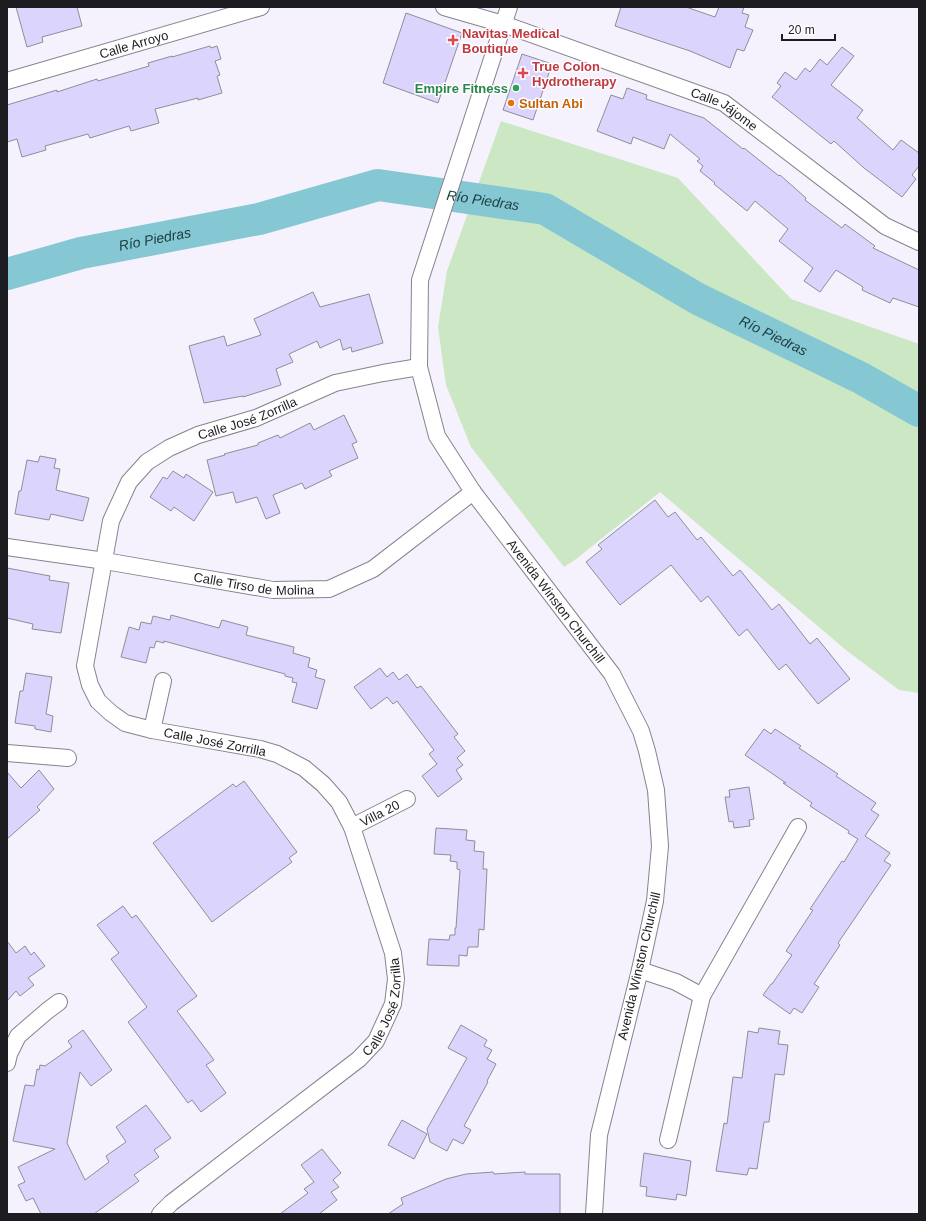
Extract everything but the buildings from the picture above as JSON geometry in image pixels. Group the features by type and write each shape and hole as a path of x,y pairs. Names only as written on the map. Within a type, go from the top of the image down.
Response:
{"street":[{"name":"Calle Arroyo","path":"7,81 261,7"},
{"path":"444,7 503,24"},
{"name":"Avenida Winston Churchill","path":"509,7 420,280 419,367 437,436 472,492 612,674 641,731 656,790 660,846 655,901 640,970 599,1135 594,1214"},
{"name":"Calle Jájome","path":"503,24 724,103 885,226 919,242"},
{"name":"Calle José Zorrilla","path":"160,1214 171,1203 359,1059 376,1041 380,1034 393,1004 396,979 393,953 352,827 339,802 323,784 304,768 277,754 260,749 152,730 125,723 98,701 90,685 85,666 111,521 129,482 147,462 169,448 198,435 256,418 335,383 419,367"},
{"name":"Calle Tirso de Molina","path":"7,548 104,561 273,590 329,589 373,569 472,492"},
{"path":"152,730 162,681"},
{"path":"7,753 68,758"},
{"name":"Villa 20","path":"352,827 407,800"},
{"path":"668,1140 702,996 798,827"},
{"path":"640,970 676,982 702,996"},
{"path":"7,1063 8,1054 18,1036 59,1002"}],"green space":[{"path":"501,121 678,178 791,299 919,344 919,693 899,690 846,650 660,492 564,567 471,447 446,385 438,327 447,271"}],"waterway":[{"name":"Río Piedras","path":"7,274 81,253 259,219 378,185 545,209 698,299 861,378 919,411"}],"place":[{"name":"Navitas Medical Boutique","path":"453,40"},
{"name":"True Colon Hydrotherapy","path":"523,73"},
{"name":"Empire Fitness","path":"516,88"},
{"name":"Sultan Abi","path":"511,103"}]}
